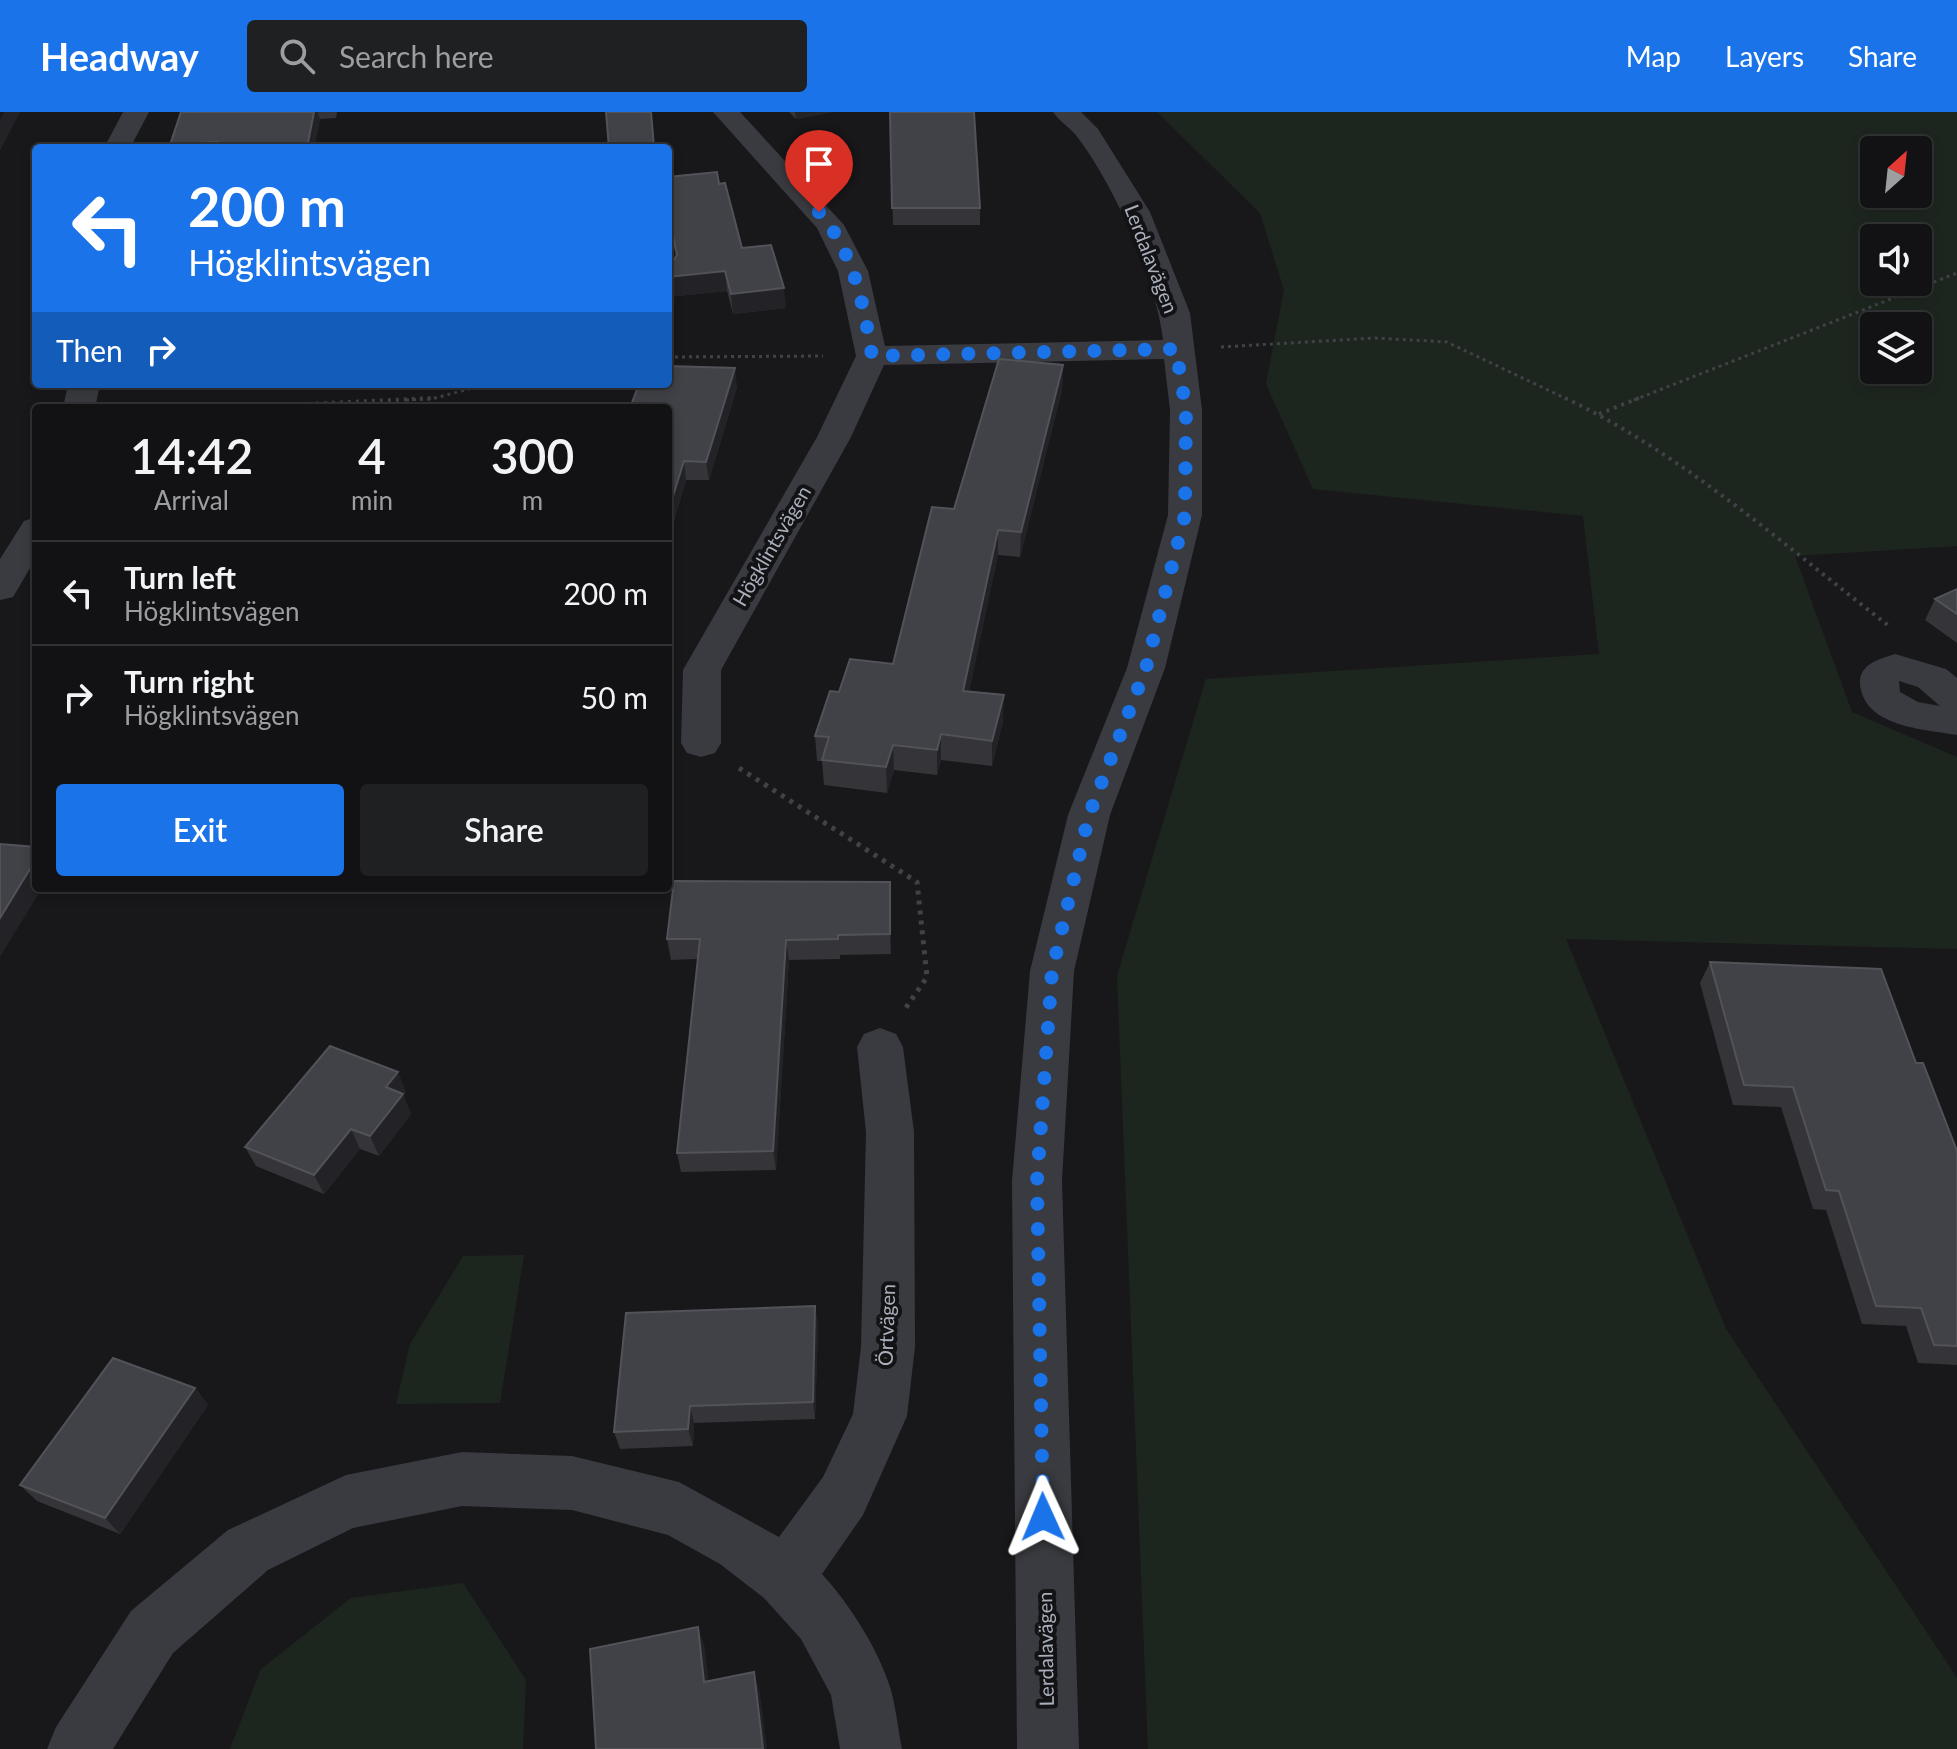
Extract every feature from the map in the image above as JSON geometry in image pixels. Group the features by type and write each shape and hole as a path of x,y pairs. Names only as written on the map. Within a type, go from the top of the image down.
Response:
{"street":[{"path":"119,144 136,112"},
{"path":"726,112 830,225 853,271 872,356 1176,349"},
{"name":"Lerdalavägen","path":"1048,1749 1037,1181 1052,971 1089,815 1146,668 1185,515 1186,410 1176,349 1175,313 1136,212 1085,129 1066,112"},
{"name":"Högklintsvägen","path":"701,743 702,670 834,437 872,356"},
{"path":"0,589 32,535"},
{"path":"1957,699 1932,678 1895,667 1879,676 1881,698 1894,706 1908,713 1957,722"},
{"name":"Örtvägen","path":"785,1577 843,1496 880,1416 888,1347 890,1132 880,1047"},
{"path":"78,1749 152,1632 248,1550 346,1502 462,1479 572,1483 679,1510 740,1544 785,1577 822,1618 860,1688 871,1749"}],"path":[{"path":"1598,414 1957,273"},
{"path":"1176,349 1375,338 1447,342 1598,414 1712,490 1899,633"},
{"path":"672,357 815,356"},
{"path":"314,404 431,399 473,388"},
{"path":"701,743 917,882 927,977 880,1047"}],"shaded area":[{"path":"1157,112 1957,112 1957,546 1795,556 1852,712 1957,757 1957,949 1566,939 1726,1329 1957,1678 1957,1749 1148,1749 1117,976 1206,679 1599,654 1583,516 1313,489 1266,384 1284,290 1260,213"},
{"path":"524,1255 500,1403 396,1404 410,1344 463,1256"},
{"path":"463,1583 526,1680 523,1749 230,1749 261,1669 351,1598"}],"building":[{"path":"181,112 314,112 308,144 170,144"},
{"path":"606,112 651,112 654,144 609,144"},
{"path":"890,112 974,112 980,208 892,208"},
{"path":"717,172 719,184 725,183 742,248 771,245 784,288 731,294 725,271 672,277 672,263 677,255 672,230 672,177"},
{"path":"999,359 1063,365 1021,532 998,530 963,691 1004,695 992,741 941,734 937,750 893,745 886,767 822,760 829,737 815,736 830,691 839,692 850,659 893,664 932,507 954,509"},
{"path":"672,366 735,368 706,462 684,461 672,499 672,404 632,404 638,388 672,388"},
{"path":"1957,589 1957,614 1935,599"},
{"path":"0,844 32,847 32,866 0,918"},
{"path":"674,881 890,882 890,934 786,940 773,1151 677,1153 700,939 667,939"},
{"path":"1710,962 1881,969 1916,1063 1923,1063 1957,1151 1957,1346 1934,1345 1921,1308 1876,1306 1839,1191 1826,1190 1793,1087 1744,1085"},
{"path":"330,1046 398,1072 386,1087 403,1094 370,1136 351,1129 314,1175 245,1147"},
{"path":"815,1306 813,1402 690,1406 688,1429 614,1432 626,1313"},
{"path":"113,1358 195,1388 105,1518 20,1485"},
{"path":"698,1627 704,1682 754,1672 763,1749 596,1749 590,1649"}],"route":[{"path":"819,212 830,225 853,271 865,313 872,356 1176,349 1186,410 1185,515 1146,668 1089,815 1052,971 1037,1181 1043,1517"}]}
